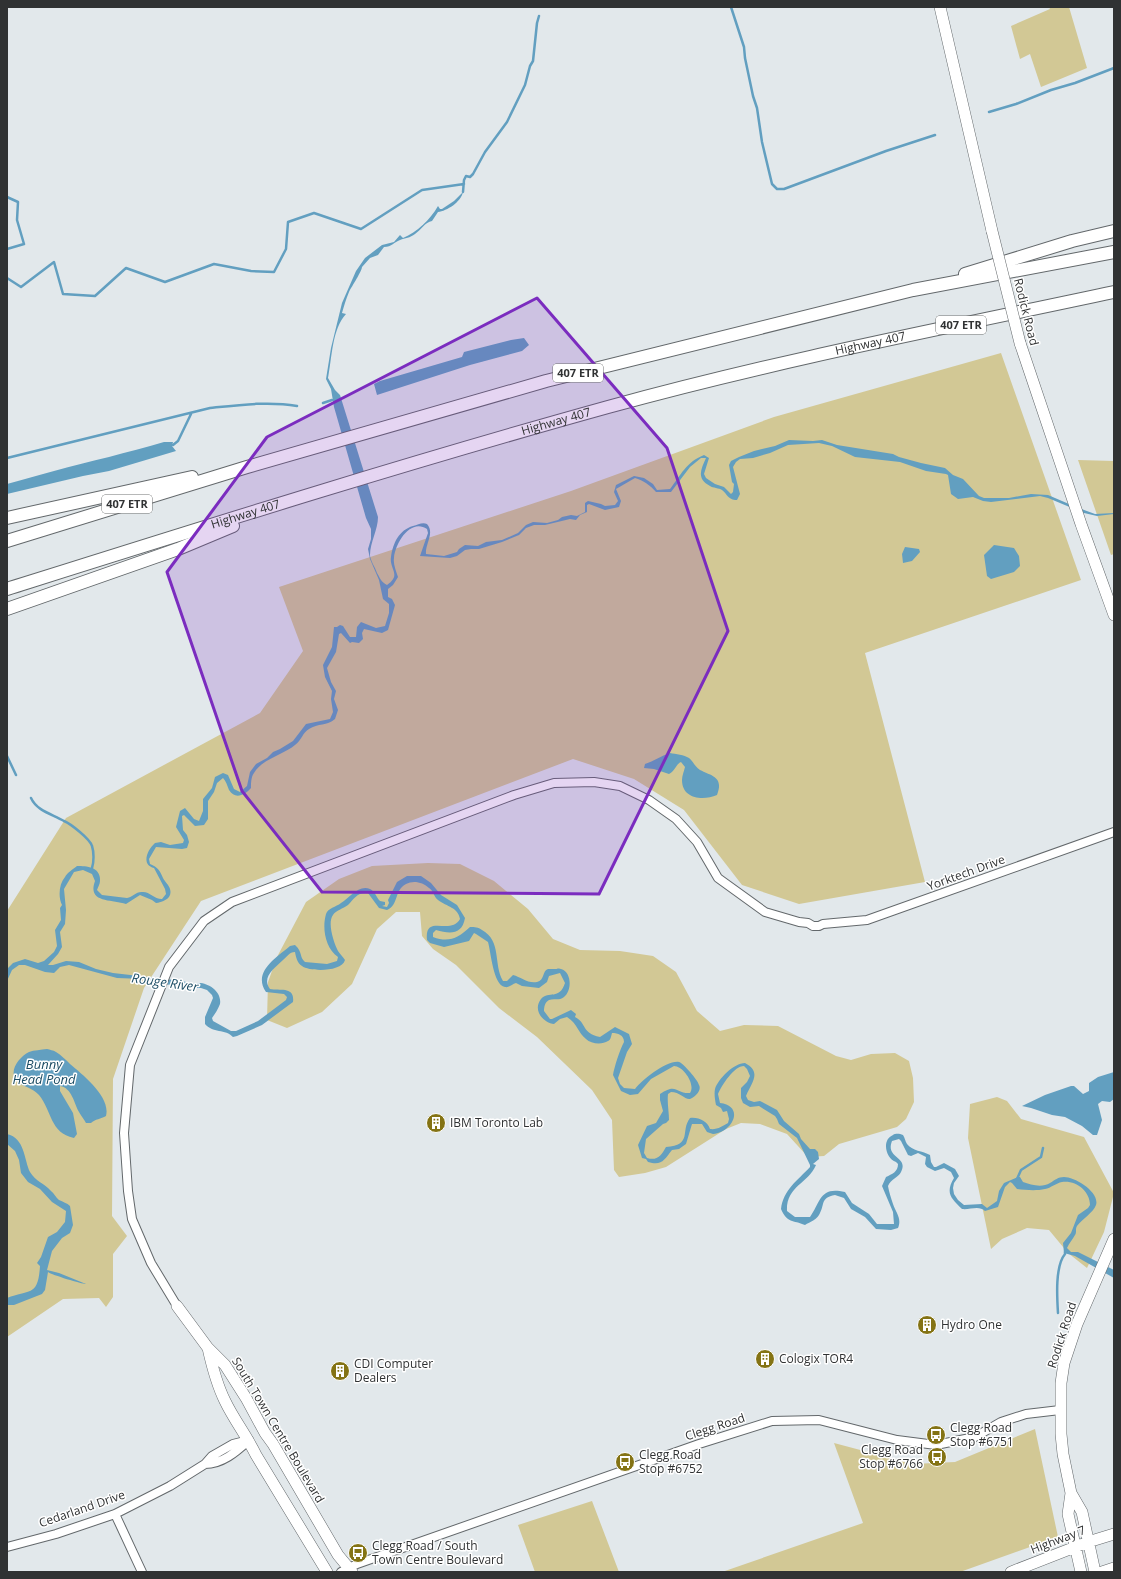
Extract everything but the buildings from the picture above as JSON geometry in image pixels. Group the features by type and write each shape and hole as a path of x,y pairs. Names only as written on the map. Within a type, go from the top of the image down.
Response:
{"highway":[{"path":"913,290 1072,241 1114,231"},
{"name":"407 ETR","path":"7,541 247,467 546,381 913,290 1114,252"},
{"name":"Highway 407","path":"7,589 406,464 611,406 807,358 1114,292"},
{"path":"7,518 179,480 247,467"},
{"path":"7,609 178,549 292,500"}],"main road":[{"name":"Rodick Road","path":"940,7 992,231 1020,343 1081,524 1114,615"},
{"name":"Rodick Road","path":"1095,1572 1082,1512 1071,1493 1062,1447 1060,1410 1061,1383 1064,1363 1081,1316 1113,1242"},
{"name":"South Town Centre Boulevard","path":"177,1306 208,1348 226,1365 246,1398 264,1433 280,1455 347,1571"},
{"path":"208,1348 211,1362 225,1400 234,1417 327,1572"},
{"path":"221,1389 227,1383 234,1380"},
{"name":"Cedarland Drive","path":"249,1440 264,1433"},
{"name":"Rodick Road","path":"1071,1493 1068,1514 1081,1572"},
{"name":"Highway 7","path":"1011,1572 1076,1548 1088,1542 1114,1534"},
{"path":"1102,1572 1114,1568"}],"street":[{"name":"Yorktech Drive","path":"177,1306 151,1263 132,1219 128,1190 125,1141 125,1116 130,1065 169,967 204,921 232,902 514,795 554,783 594,782 620,786 649,800 676,819 697,842 718,878 764,912 799,922 808,923 812,920 820,921 823,924 867,920 1114,832"},
{"name":"Clegg Road","path":"347,1571 699,1444 772,1421 819,1420 897,1440 936,1445 975,1437 1001,1422 1026,1414 1060,1410"},
{"name":"Cedarland Drive","path":"7,1547 56,1534 115,1514 170,1486 205,1464 212,1456 222,1450 233,1444 249,1440"},
{"path":"115,1514 142,1572"}],"highlighted area":[{"path":"537,298 667,448 728,631 599,894 322,892 242,791 167,572 267,437"}],"shaded area":[{"path":"1049,7 1069,7 1087,68 1041,87 1030,54 1020,59 1011,26 1050,9"},
{"path":"1001,353 1081,580 865,653 925,882 799,904 742,885 684,810 634,779 573,759 201,901 144,988 113,1079 112,1216 127,1236 113,1254 113,1297 106,1307 99,1298 63,1299 7,1337 7,911 66,818 260,713 303,651 279,587 571,491 774,417"},
{"path":"1078,460 1114,461 1114,554 1111,555"},
{"path":"428,863 460,864 494,881 528,909 553,939 580,950 620,951 653,956 676,972 697,1011 720,1031 744,1025 778,1026 836,1056 851,1060 871,1054 895,1053 909,1061 913,1078 914,1102 906,1119 897,1127 839,1144 824,1156 808,1157 787,1134 760,1124 741,1123 726,1129 666,1167 645,1173 619,1177 614,1170 612,1120 592,1090 537,1037 499,1008 456,965 433,949 422,936 420,912 396,912 377,929 352,984 322,1012 287,1028 267,1020 268,982 277,957 306,902 339,879 372,866"},
{"path":"997,1097 1007,1101 1021,1119 1084,1137 1114,1193 1104,1232 1087,1268 1068,1253 1049,1230 1027,1228 1002,1239 991,1249 968,1138 970,1104"},
{"path":"1035,1429 1058,1537 960,1572 722,1572 863,1523 834,1443 913,1464 955,1462"},
{"path":"592,1501 619,1572 535,1572 518,1525"}],"water":[{"name":"Rouge River","path":"463,192 462,196 457,202 449,208 438,212 432,221 425,224 415,234 384,247 378,255 370,258 362,267 347,297 342,313 346,314 341,320 333,344 328,378 335,390 340,395 378,517 377,527 370,550 370,557 383,583 387,585 394,578 391,557 395,542 400,534 413,526 422,523 427,524 430,535 426,554 444,556 457,552 465,545 478,546 486,542 502,540 518,533 526,525 533,522 547,523 558,520 562,517 571,515 577,516 585,512 585,503 588,501 605,506 615,505 618,501 614,492 616,485 634,476 644,478 653,484 657,490 670,489 688,465 704,455 709,458 704,474 706,478 715,484 724,487 731,494 733,492 734,484 732,482 729,465 731,461 754,451 775,446 789,440 822,440 837,445 893,454 921,463 945,468 953,475 963,479 979,496 984,498 1009,498 1031,494 1048,495 1095,514 1114,514 1097,516 1084,513 1040,496 991,502 973,497 958,499 951,494 948,475 946,474 926,471 900,462 855,457 832,446 819,443 788,445 770,453 753,458 740,459 733,467 740,494 737,500 731,499 722,490 711,487 703,480 701,477 701,470 706,458 701,458 690,467 671,492 656,492 641,480 635,478 616,489 621,501 619,507 605,510 589,504 587,505 587,512 580,515 576,520 570,519 545,525 534,525 526,528 519,535 502,542 479,549 465,550 457,556 450,558 420,556 428,533 427,529 415,527 404,534 395,552 394,563 398,577 393,585 388,589 388,597 392,599 395,605 388,630 382,633 364,629 362,633 363,639 359,643 350,643 341,633 339,634 336,652 327,668 331,682 336,691 334,699 338,710 335,719 329,723 309,729 295,745 262,764 253,775 251,780 251,788 246,793 237,796 234,795 229,790 223,778 217,783 214,792 208,801 208,819 204,825 195,826 184,815 182,816 183,830 187,835 189,842 187,848 156,847 149,859 150,864 155,866 161,873 171,892 168,898 156,903 140,895 126,904 102,899 97,897 94,893 93,888 95,881 92,874 83,870 74,872 64,889 66,910 65,924 60,932 62,947 48,965 66,961 79,962 96,969 113,973 183,981 189,983 203,983 211,986 219,996 220,1004 212,1018 213,1021 231,1031 236,1031 258,1021 286,1000 287,997 284,994 266,992 262,985 262,978 264,972 273,960 290,946 295,945 305,962 327,964 337,961 338,957 327,943 324,925 328,910 362,888 373,891 380,901 385,902 385,905 382,906 387,907 389,903 388,900 397,882 407,876 421,876 431,883 441,895 457,905 465,918 461,928 455,932 436,930 433,933 433,937 444,940 457,937 470,927 479,928 488,935 495,946 498,967 503,981 507,981 513,975 528,981 537,982 540,981 548,969 561,969 565,971 570,982 567,994 560,999 549,1000 545,1005 544,1011 550,1019 571,1010 576,1014 575,1017 579,1019 590,1033 594,1035 600,1037 615,1027 629,1034 632,1044 627,1052 618,1078 620,1084 624,1088 635,1089 655,1071 674,1062 679,1062 687,1068 698,1083 700,1089 694,1097 690,1099 674,1092 668,1094 669,1120 646,1139 644,1153 647,1158 656,1158 666,1147 674,1146 680,1143 683,1140 687,1123 690,1118 702,1120 710,1129 717,1128 728,1123 729,1119 727,1111 723,1112 721,1108 716,1105 715,1089 719,1081 727,1072 736,1066 745,1063 750,1066 754,1074 753,1082 746,1096 748,1100 754,1102 760,1101 777,1110 784,1121 799,1134 801,1139 810,1149 815,1149 818,1152 819,1159 813,1164 816,1165 808,1177 794,1190 790,1196 787,1211 795,1217 810,1217 822,1196 831,1191 837,1191 845,1192 852,1203 869,1214 877,1224 894,1224 893,1212 882,1186 886,1177 894,1172 898,1167 898,1164 887,1153 886,1145 889,1137 899,1134 903,1135 909,1146 930,1155 931,1162 934,1167 944,1163 955,1169 959,1176 954,1183 954,1194 964,1205 982,1204 987,1208 997,1201 999,1191 1004,1183 1018,1177 1020,1177 1023,1182 1040,1186 1047,1185 1058,1178 1064,1177 1080,1182 1086,1186 1094,1195 1096,1205 1077,1226 1076,1234 1067,1248 1071,1252 1078,1252 1114,1270 1114,1278 1075,1256 1064,1253 1063,1243 1071,1233 1078,1215 1090,1205 1088,1195 1077,1185 1062,1182 1047,1188 1031,1190 1017,1189 1010,1182 1005,1187 998,1207 985,1211 980,1208 962,1209 950,1195 951,1183 954,1178 951,1172 944,1168 935,1171 927,1167 925,1164 926,1157 918,1153 911,1156 908,1155 899,1139 892,1141 891,1147 894,1154 902,1163 903,1167 900,1174 888,1186 889,1193 899,1218 898,1228 891,1230 876,1229 865,1217 851,1209 844,1198 835,1195 830,1196 825,1200 818,1217 805,1225 788,1219 783,1214 781,1209 782,1202 788,1191 810,1167 810,1165 797,1138 779,1124 775,1116 759,1106 750,1107 743,1103 741,1098 741,1088 750,1076 744,1066 732,1072 718,1094 720,1103 728,1105 734,1114 731,1124 726,1129 713,1134 707,1132 702,1124 692,1124 686,1144 679,1149 672,1150 660,1163 648,1162 646,1159 642,1158 638,1145 647,1126 656,1123 663,1111 660,1094 670,1089 690,1093 691,1085 685,1072 674,1066 651,1079 638,1094 630,1095 621,1091 613,1075 617,1058 624,1042 622,1036 612,1033 610,1039 606,1042 594,1043 583,1037 571,1020 567,1017 560,1019 554,1024 546,1021 540,1016 538,1008 541,999 547,995 557,994 563,988 565,983 560,973 549,976 547,982 539,988 522,986 516,983 505,987 501,985 495,975 488,942 476,934 474,933 469,941 444,947 430,943 427,940 427,932 430,928 434,926 451,926 456,924 460,919 455,910 438,900 427,886 421,883 412,882 402,887 393,905 387,910 379,908 368,893 364,893 358,895 348,905 336,912 331,919 331,928 336,947 345,960 343,964 332,969 325,970 306,968 300,965 295,952 293,952 270,973 267,981 270,989 289,991 292,994 293,1002 262,1025 233,1037 227,1033 211,1029 205,1024 205,1017 213,998 207,990 201,988 184,988 143,979 117,978 69,965 60,967 54,973 45,972 25,965 19,965 12,970 7,981 7,969 13,963 25,959 38,963 44,961 54,952 57,946 55,930 61,920 60,908 62,905 60,898 60,887 70,871 77,866 85,866 96,870 100,876 97,890 102,895 127,898 138,892 143,892 162,899 166,894 165,889 154,868 146,861 150,849 155,843 161,842 170,845 183,843 184,840 176,827 180,811 185,808 194,819 199,821 203,811 203,799 212,788 215,777 223,773 228,775 234,789 240,792 247,786 250,772 256,764 267,758 273,752 293,741 306,724 330,719 333,712 331,699 332,691 325,677 323,665 332,647 334,627 340,625 343,626 350,637 356,637 357,627 361,622 376,628 385,626 389,613 389,604 383,599 379,580 370,559 368,549 371,539 371,529 366,518 334,407 331,389 326,379 331,348 342,303 356,271 365,258 382,245 394,242 400,235 403,238 418,229 427,221 438,206 442,209 454,201"},
{"path":"524,338 529,345 522,351 470,365 377,395 374,384 380,381 462,357 464,352"},
{"path":"164,442 173,442 172,446 176,451 109,471 7,494 7,484"},
{"path":"994,545 1014,548 1019,556 1020,566 1014,572 991,579 987,576 984,555"},
{"path":"905,547 919,549 920,552 912,561 903,563 902,554"},
{"path":"670,753 689,758 698,769 716,778 719,784 717,795 700,798 689,795 683,786 682,780 685,767 681,762 669,774 654,769 644,768 645,764"},
{"name":"Bunny Head Pond","path":"47,1049 58,1053 82,1074 95,1087 104,1101 106,1116 91,1123 86,1123 70,1093 64,1087 60,1086 60,1091 73,1113 77,1134 74,1138 60,1131 52,1121 39,1095 20,1084 15,1078 14,1069 18,1061 25,1054 31,1051"},
{"path":"1114,1072 1114,1099 1110,1102 1102,1101 1098,1104 1102,1120 1097,1135 1093,1135 1082,1126 1065,1117 1052,1115 1022,1106 1045,1095 1071,1086 1074,1086 1083,1094 1089,1091 1089,1083 1098,1077"},
{"path":"7,1134 13,1136 21,1145 32,1175 48,1188 58,1199 70,1206 73,1225 70,1233 62,1238 52,1251 47,1270 59,1273 86,1284 48,1272 45,1290 42,1294 14,1305 7,1305 7,1298 27,1292 35,1287 39,1276 40,1266 37,1263 41,1257 48,1237 57,1232 65,1222 66,1211 52,1202 40,1189 28,1182 21,1173 19,1160 15,1151 7,1144"}],"waterway":[{"path":"731,7 744,47 753,96 757,108 762,142 772,184 777,189 784,189 886,151 935,135"},
{"path":"463,192 464,180 466,176 470,177 473,174 485,152 507,122 525,85 530,66 533,61 539,16"},
{"path":"989,112 1016,104 1114,68"},
{"path":"7,278 21,287 54,262 63,294 95,296 126,268 165,282 214,264 251,271 274,272 286,249 288,222 314,213 361,229 422,190 464,184"},
{"path":"7,197 18,202 17,220 24,244 7,249"},
{"path":"323,403 332,400"},
{"path":"7,458 210,408 265,404 297,406"},
{"path":"173,445 178,441 191,414"},
{"path":"7,756 16,775"},
{"path":"31,798 37,806 45,812 71,825 91,843 93,851 92,868"},
{"path":"1017,1179 1021,1170 1041,1157 1043,1148"},
{"path":"1058,1313 1058,1274 1065,1252"}],"place":[{"name":"IBM Toronto Lab","path":"436,1123"},
{"name":"Hydro One","path":"927,1325"},
{"name":"Cologix TOR4","path":"765,1359"},
{"name":"CDI Computer Dealers","path":"340,1371"},
{"name":"Clegg Road Stop #6751","path":"936,1435"},
{"name":"Clegg Road Stop #6766","path":"937,1457"},
{"name":"Clegg Road Stop #6752","path":"625,1462"},
{"name":"Clegg Road / South Town Centre Boulevard","path":"358,1553"}]}
